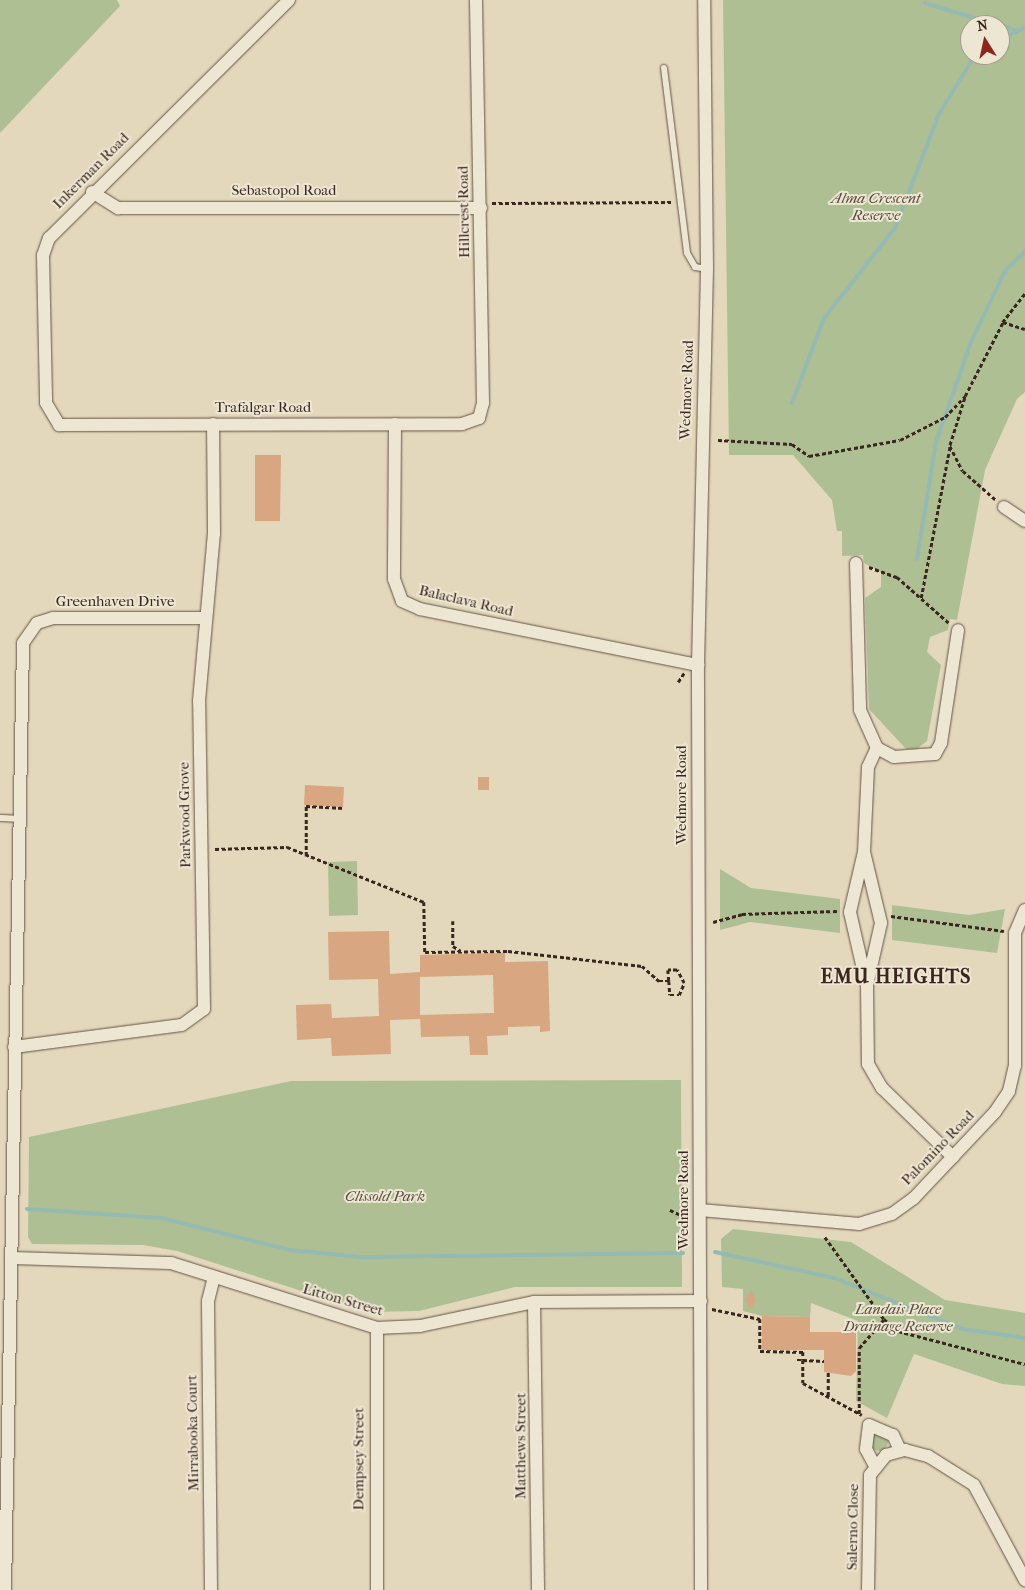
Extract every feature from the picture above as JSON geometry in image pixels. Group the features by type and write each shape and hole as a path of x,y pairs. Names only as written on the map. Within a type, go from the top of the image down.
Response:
{"street":[{"name":"Inkerman Road","path":"53,420 46,403 44,246 92,192 289,0"},
{"name":"Hillcrest Road","path":"475,421 483,410 476,0"},
{"name":"Wedmore Road","path":"701,1590 705,1305 700,1215 698,665 707,269 704,0"},
{"name":"Sebastopol Road","path":"92,192 118,208 481,205"},
{"name":"Trafalgar Road","path":"53,420 69,426 395,424 475,421"},
{"name":"Parkwood Grove","path":"14,1047 182,1025 204,1009 199,701 214,534 213,424"},
{"name":"Balaclava Road","path":"395,424 394,579 402,601 429,611 698,665"},
{"path":"1004,506 1025,521"},
{"path":"856,563 860,710 877,748 894,757 936,754 941,743 958,630"},
{"name":"Greenhaven Drive","path":"5,1590 21,652 30,629 53,618 206,618"},
{"path":"867,985 850,920 864,852 868,767 877,748"},
{"path":"864,852 881,923 867,985 867,1059 872,1075 953,1157"},
{"name":"Palomino Road","path":"700,1215 818,1223 866,1223 908,1204 999,1108 1011,1084 1014,942 1025,910"},
{"name":"Litton Street","path":"10,1258 144,1260 214,1276 377,1328 420,1326 534,1302 705,1305"},
{"name":"Mirrabooka Court","path":"211,1590 208,1301 214,1276"},
{"name":"Matthews Street","path":"534,1302 538,1590"},
{"name":"Dempsey Street","path":"377,1328 377,1590"},
{"path":"868,1425 893,1435 900,1450 928,1456 974,1485 1024,1577"},
{"name":"Salerno Close","path":"868,1425 866,1449 875,1466"},
{"name":"Salerno Close","path":"868,1590 868,1487 875,1466 900,1450"}],"lane":[{"path":"664,68 688,260 707,269"},
{"path":"0,818 18,819"}],"path":[{"path":"481,205 680,202"},
{"path":"921,598 950,446 965,396 1003,322 1025,294"},
{"path":"1003,322 1025,329"},
{"path":"718,440 792,444 809,456 900,440 945,417 965,396"},
{"path":"950,446 963,471 1004,506"},
{"path":"856,563 897,577 958,630"},
{"path":"306,856 306,806 344,808"},
{"path":"215,849 287,847 424,902 425,952 508,951 642,966 659,981 669,981"},
{"path":"452,921 453,946 461,952"},
{"path":"668,970 677,970 684,983 679,995 670,995 669,981 668,970"},
{"path":"670,1210 700,1215"},
{"path":"825,1237 884,1319 898,1331 1025,1364"},
{"path":"705,1305 728,1309 760,1319 760,1351 803,1352 803,1382 860,1414 868,1425"},
{"path":"860,1414 859,1348 884,1319"},
{"path":"797,1360 824,1360"},
{"path":"828,1372 828,1396"}],"green space":[{"path":"0,0 117,0 120,6 0,133"},
{"name":"Alma Crescent Reserve","path":"723,0 1025,0 1025,392 1017,399 985,470 957,620 950,619 948,630 930,637 927,652 941,665 927,741 917,749 906,749 869,709 865,598 881,587 881,572 864,563 863,555 842,556 842,531 837,531 832,500 793,455 729,455"},
{"path":"357,861 358,915 329,916 328,862"},
{"path":"720,869 751,888 840,899 840,933 750,922 720,930"},
{"path":"892,905 969,915 1005,909 997,953 892,940"},
{"name":"Clissold Park","path":"681,1080 682,1287 515,1287 419,1311 367,1312 177,1251 143,1245 32,1244 28,1237 29,1137 291,1081"},
{"name":"Landais Place Drainage Reserve","path":"733,1229 851,1242 945,1300 1025,1313 1025,1386 1002,1384 914,1354 887,1418 856,1401 858,1321 811,1303 810,1317 762,1316 743,1311 743,1289 722,1287 721,1239"},
{"path":"879,1433 885,1436 888,1442 885,1448 879,1451 873,1448 870,1442 873,1436"}],"building":[{"path":"255,455 281,455 280,521 255,521"},
{"path":"478,777 489,777 489,790 478,790"},
{"path":"305,785 344,787 343,807 304,805"},
{"path":"389,931 390,974 420,972 420,1019 390,1020 391,1054 332,1056 331,1038 297,1040 296,1005 331,1004 332,1018 379,1016 378,979 329,980 328,932"},
{"path":"505,953 505,962 548,961 550,1031 540,1032 540,1026 508,1027 508,1035 487,1036 488,1055 470,1055 469,1036 421,1037 420,1015 494,1013 493,975 420,977 420,955"},
{"path":"751,1290 756,1300 751,1309 745,1300"},
{"path":"762,1316 810,1317 810,1332 856,1332 856,1371 851,1376 824,1372 824,1350 762,1350"}],"waterway":[{"path":"925,3 965,15"},
{"path":"1010,35 1025,28"},
{"path":"1010,29 1015,30"},
{"path":"792,403 824,318 895,228 939,114 969,65"},
{"path":"917,559 936,442 971,342 1005,271 1025,252"},
{"path":"27,1209 162,1218 290,1250 361,1257 683,1253"},
{"path":"715,1252 834,1278 963,1329 1025,1338"}],"district":[{"name":"EMU HEIGHTS","path":"896,976"}]}
